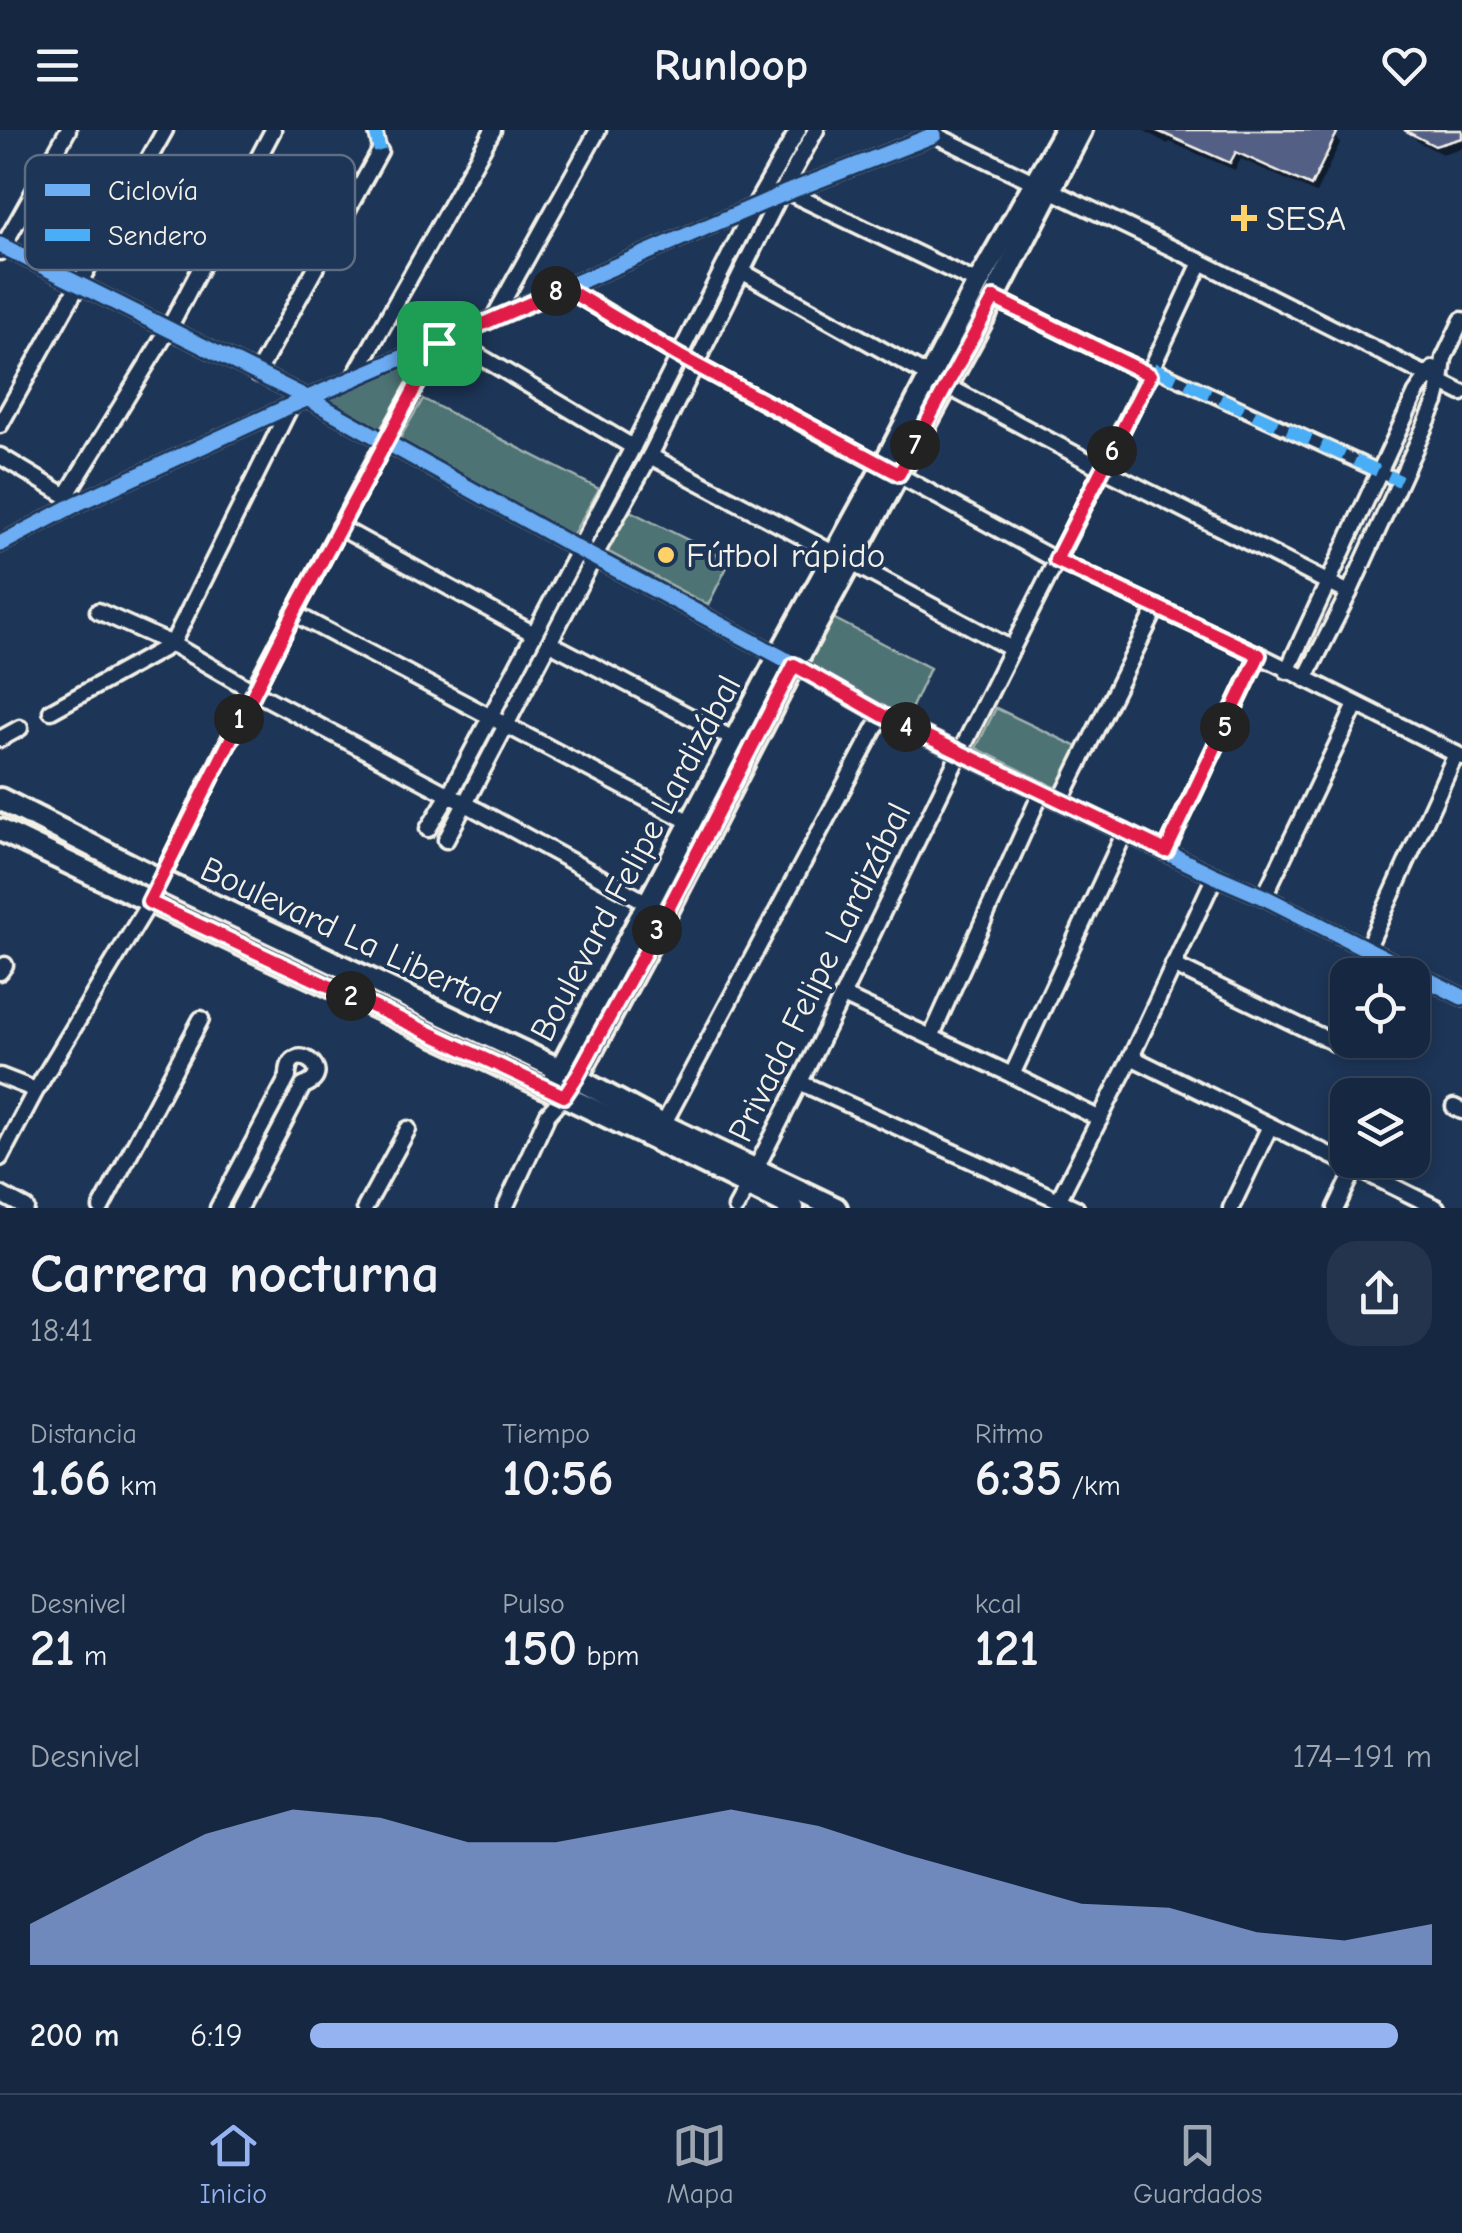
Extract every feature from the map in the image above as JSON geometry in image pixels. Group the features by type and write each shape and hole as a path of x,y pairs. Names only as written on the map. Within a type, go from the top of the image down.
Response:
{"main road":[{"name":"Boulevard Felipe Lardizábal","path":"938,381 994,298 1065,130"},
{"name":"Boulevard Felipe Lardizábal","path":"562,1083 938,381 978,283 1081,130"},
{"name":"Boulevard Felipe Lardizábal","path":"657,909 690,822 735,740 786,661"},
{"name":"Boulevard La Libertad","path":"0,798 752,1178 836,1208"},
{"name":"Boulevard La Libertad","path":"0,830 149,902 663,1125 752,1178 793,1208"}],"street":[{"path":"54,155 68,130"},
{"path":"152,155 166,130"},
{"path":"260,155 273,130"},
{"path":"355,196 380,151 375,130"},
{"path":"354,378 493,130"},
{"path":"494,318 598,130"},
{"path":"428,829 798,130"},
{"path":"446,840 650,456 816,130"},
{"path":"0,544 72,500 929,132 1462,393"},
{"path":"784,194 978,283"},
{"path":"25,206 1,248 25,259"},
{"name":"Privada Felipe Lardizábal","path":"736,1208 1152,372 1201,262"},
{"path":"47,270 307,398 882,715 1461,995"},
{"path":"0,426 87,270"},
{"path":"72,500 200,270"},
{"path":"257,374 314,270"},
{"path":"744,272 1103,469 1349,593"},
{"path":"565,288 679,356 1056,560 1259,655 1459,756 1367,949"},
{"path":"994,298 1400,481"},
{"path":"1305,679 1349,593 1436,402 1444,358 1462,320"},
{"path":"0,1158 36,1090 149,902 339,526 444,341"},
{"path":"444,341 633,447"},
{"path":"1287,671 1427,374 1444,358"},
{"path":"51,711 172,644 292,404"},
{"path":"0,456 72,500"},
{"path":"650,456 1012,649"},
{"path":"339,526 534,634"},
{"path":"1060,800 1158,607"},
{"path":"98,610 172,644 253,692 657,909"},
{"path":"294,613 690,822"},
{"path":"550,642 735,740"},
{"path":"1166,851 1259,655"},
{"path":"1264,897 1356,705"},
{"path":"663,1125 882,715"},
{"path":"0,739 20,728"},
{"path":"932,1037 1042,791"},
{"path":"1012,1075 1125,832"},
{"path":"1059,1200 1216,876"},
{"path":"1173,965 1330,1041"},
{"path":"843,996 1100,1120"},
{"path":"101,1208 202,1019"},
{"path":"1131,1058 1330,1156"},
{"path":"218,1208 288,1077 293,1060 310,1060 315,1067 316,1076 311,1083 294,1084 288,1077"},
{"path":"0,1076 36,1090"},
{"path":"505,1208 562,1083"},
{"path":"801,1083 1076,1208"},
{"path":"239,1208 302,1086"},
{"path":"1231,1208 1270,1126"},
{"path":"365,1208 408,1129"},
{"path":"1336,1208 1350,1178"},
{"path":"1375,1178 1436,1208"},
{"path":"0,1194 26,1208"}],"green space":[{"path":"429,354 379,431 320,400"},
{"path":"423,399 599,489 572,536 397,443"},
{"name":"Fútbol rápido","path":"626,509 730,561 708,605 603,549"},
{"path":"833,618 930,668 911,709 892,710 807,668"},
{"path":"996,708 1080,748 1061,790 976,748"}],"building":[{"path":"1155,130 1337,133 1311,186 1236,152 1230,163"},
{"path":"1404,130 1462,130 1462,138 1435,146"}],"marked path":[{"path":"375,130 380,151"},
{"path":"1153,368 1400,481"}],"cycle path":[{"path":"0,544 78,503 292,405 788,192 934,135"},
{"path":"0,245 25,257"},
{"path":"50,270 307,398 882,715 1264,897 1462,997"}],"place":[{"name":"SESA","path":"1244,218"},
{"name":"Fútbol rápido","path":"666,555"}],"route":[{"path":"565,288 679,356 899,474 994,298 1150,375 1056,560 1259,655 1166,851 882,715 794,665 666,913 564,1096 149,902 253,692 439,343 565,288"}]}
